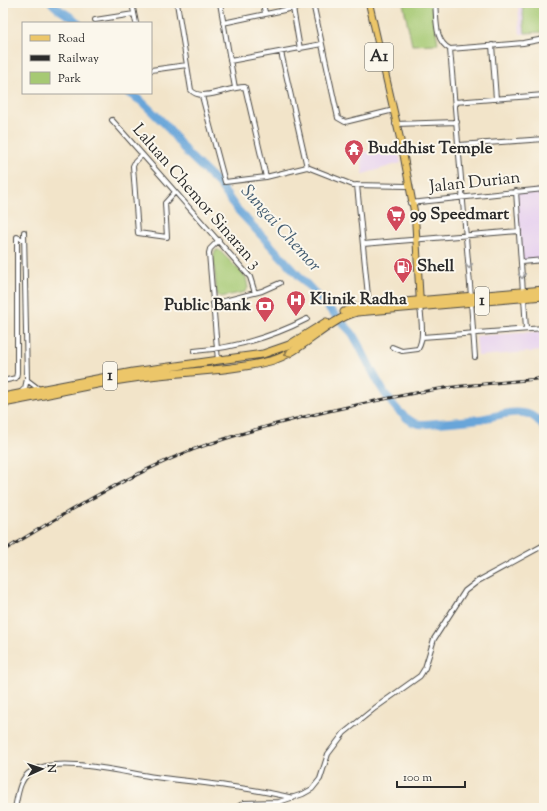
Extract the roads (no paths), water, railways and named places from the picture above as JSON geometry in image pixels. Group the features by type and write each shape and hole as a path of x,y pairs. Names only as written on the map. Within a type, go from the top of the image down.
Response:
{"highway":[{"name":"1","path":"523,295 544,290"},
{"name":"1","path":"3,397 133,372 218,361 272,352 298,340 345,314 369,307 523,295 544,296"},
{"name":"1","path":"3,403 134,378 266,362 292,351 330,323"},
{"path":"198,370 212,366 218,361 226,364 266,362"}],"main road":[{"name":"A1","path":"368,3 393,110 411,203 416,239 420,302"},
{"name":"A1","path":"396,124 411,203"}],"street":[{"path":"132,3 136,22"},
{"path":"177,3 191,90 194,94 202,96 235,88 243,87 246,89 266,176"},
{"path":"220,3 235,88"},
{"path":"263,3 265,13"},
{"path":"223,23 313,3 338,118 345,122 393,110"},
{"path":"439,3 435,3 439,36 444,46 450,48 544,39"},
{"path":"293,8 300,49"},
{"path":"95,20 134,14"},
{"path":"230,61 322,44"},
{"path":"492,45 496,99"},
{"path":"450,48 475,357"},
{"path":"281,52 307,167"},
{"path":"152,70 187,65"},
{"path":"455,102 544,95"},
{"path":"202,96 225,182 266,176 307,167 357,185 407,186"},
{"name":"Laluan Chemor Sinaran 3","path":"112,120 250,277 256,293"},
{"path":"396,124 457,122"},
{"path":"459,145 544,139"},
{"path":"142,155 134,162 133,166 138,234 167,237 165,203 175,192"},
{"path":"357,185 369,307"},
{"name":"Jalan Durian","path":"411,203 544,189"},
{"path":"516,191 526,330"},
{"path":"18,394 25,388 27,379 24,232"},
{"path":"363,244 519,232"},
{"path":"3,381 16,378 17,237 24,240"},
{"path":"218,361 209,251 219,240"},
{"path":"521,262 544,260"},
{"path":"213,304 256,293 280,283"},
{"path":"392,347 402,351 418,349 421,344 422,337 420,302"},
{"path":"194,352 217,349 278,332 307,319"},
{"path":"422,337 544,328"},
{"path":"17,354 27,352"},
{"path":"27,379 40,390"},
{"path":"236,808 244,803 279,802 308,792 316,785 328,754 344,733 420,676 425,668 434,639 465,591 478,581 544,545"},
{"path":"15,808 18,792 25,777 32,771 51,764 105,768 156,777 226,784 294,798"}],"waterway":[{"name":"Sungai Chemor","path":"52,3 77,22"},
{"name":"Sungai Chemor","path":"130,94 141,101 166,125 187,153 219,184 236,208 352,333 377,381 401,414 414,423 424,424 486,418 516,412 531,415 539,421 544,428"}],"railway":[{"path":"3,551 72,510 167,460 234,436 318,413 414,393 445,388 544,378"}],"place":[{"name":"Buddhist Temple","path":"354,166"},
{"name":"99 Speedmart","path":"396,232"},
{"name":"Shell","path":"403,284"},
{"name":"Klinik Radha","path":"296,317"},
{"name":"Public Bank","path":"265,323"}]}
